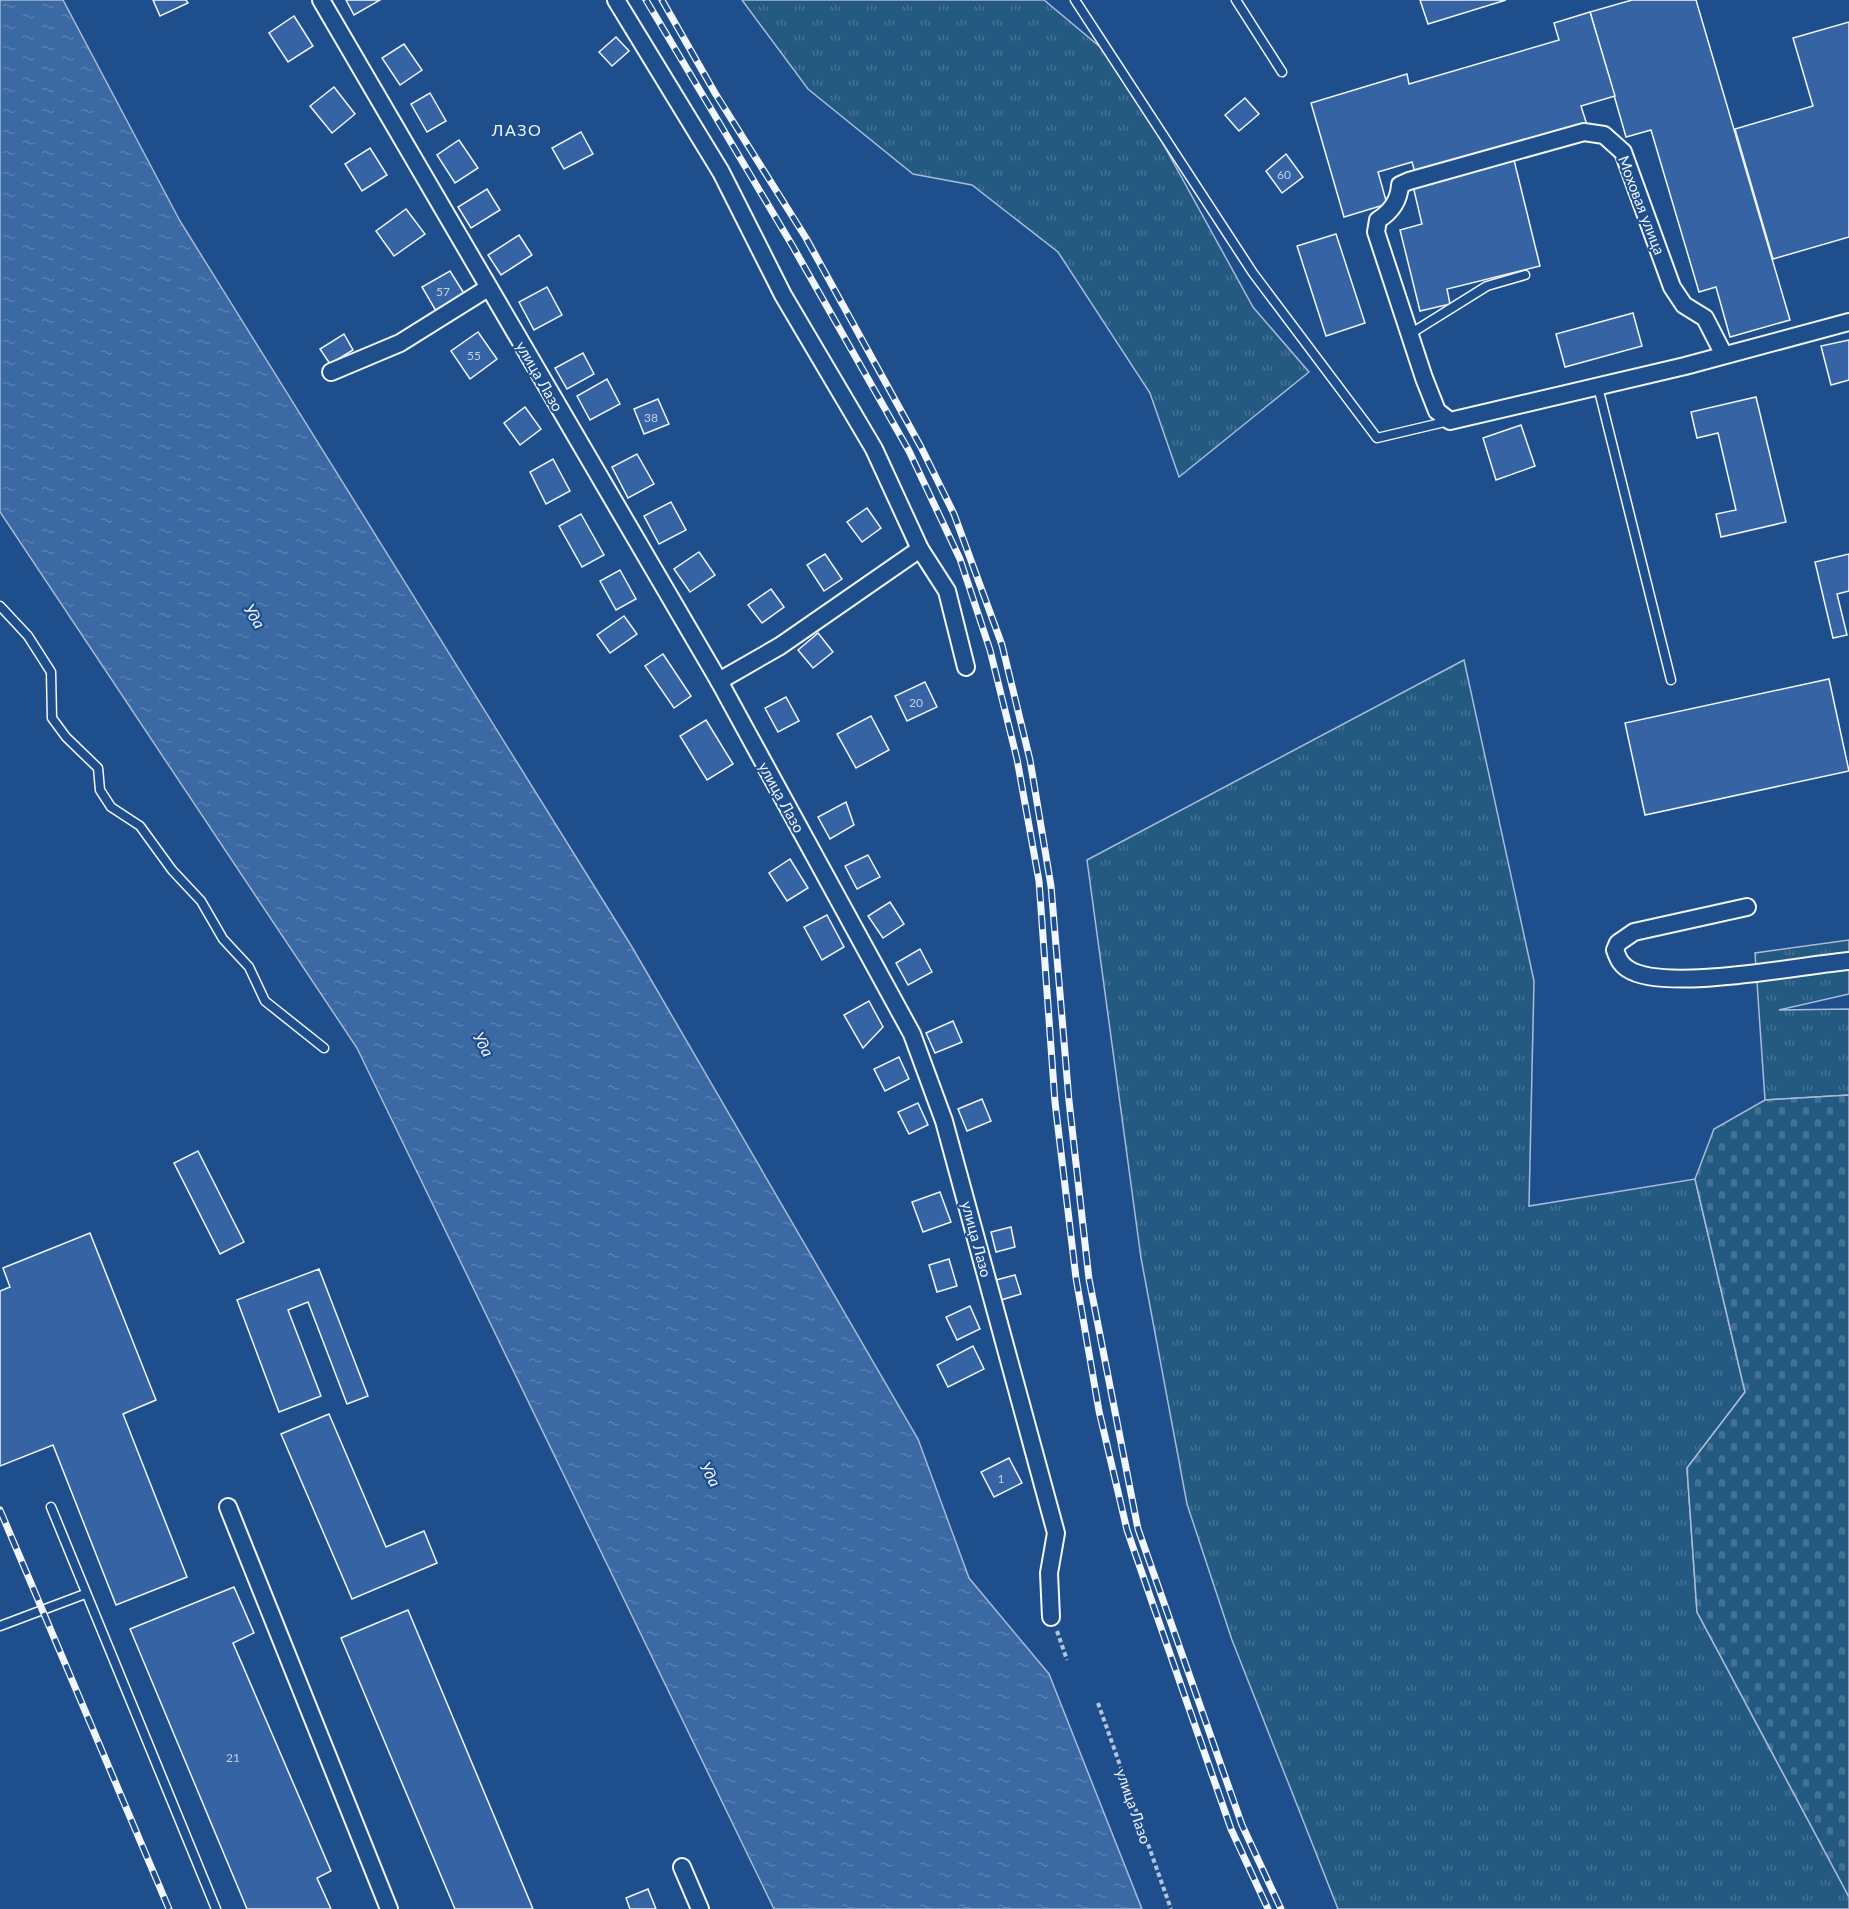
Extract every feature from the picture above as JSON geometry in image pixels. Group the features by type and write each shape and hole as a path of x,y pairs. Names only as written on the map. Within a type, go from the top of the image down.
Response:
{"street":[{"name":"улица Лазо","path":"322,0 719,681 912,1034 944,1121 1056,1533 1049,1573 1051,1617"},
{"path":"616,0 720,172 783,295 874,449 920,549 946,591 966,667"},
{"name":"Моховая улица","path":"1410,334 1376,232 1378,220 1389,213 1399,196 1400,185 1584,132 1604,135 1623,152 1672,288 1684,305 1706,318 1724,355"},
{"path":"331,372 400,343 488,288"},
{"path":"1410,334 1437,411 1450,421 1598,387 1849,322"},
{"path":"719,681 780,646 920,549"},
{"path":"1748,907 1634,932 1618,943 1615,950 1619,961 1629,970 1661,977 1713,978 1849,962"},
{"path":"228,1507 389,1909"},
{"path":"682,1867 700,1909"}],"lane":[{"path":"1075,0 1253,273 1377,438 1450,421"},
{"path":"1236,0 1282,72"},
{"path":"1410,334 1487,286 1525,275"},
{"path":"1598,387 1671,680"},
{"path":"0,606 28,636 51,672 52,718 66,737 98,768 100,790 111,807 140,826 172,870 201,901 223,939 249,967 265,1001 324,1048"},
{"path":"51,1507 216,1909"},
{"path":"0,1626 85,1594"}],"path":[{"path":"1051,1617 1067,1660"},
{"name":"улица Лазо","path":"1098,1703 1171,1909"}],"green space":[{"path":"742,0 1044,0 1118,62 1253,307 1309,372 1179,477 1150,393 1058,252 972,185 913,174 808,89"},
{"path":"1464,660 1534,981 1529,1206 1695,1179 1745,1392 1687,1468 1697,1612 1849,1897 1849,1909 1338,1909 1232,1640 1187,1504 1141,1258 1087,860"},
{"path":"1849,940 1849,994 1779,1010 1849,1009 1849,1095 1765,1100 1755,953"},
{"path":"1849,1095 1849,1897 1697,1612 1687,1468 1745,1392 1695,1179 1714,1129 1765,1100"}],"water":[{"name":"Уда","path":"0,0 63,0 180,221 632,947 918,1439 969,1578 1049,1674 1142,1909 774,1909 357,1048 0,512"}],"building":[{"path":"153,0 186,0 188,3 160,16"},
{"path":"346,0 380,0 354,15"},
{"path":"1420,0 1506,0 1428,24"},
{"path":"1632,0 1696,0 1790,320 1730,337 1716,287 1699,292 1651,130 1626,137 1590,12"},
{"path":"1590,12 1615,96 1581,106 1587,125 1416,176 1412,162 1378,172 1387,204 1344,217 1311,103 1407,74 1409,84 1559,40 1554,23"},
{"path":"294,16 313,46 288,62 269,33"},
{"path":"1849,22 1849,237 1773,259 1735,129 1813,106 1793,38"},
{"path":"616,37 629,51 612,66 599,52"},
{"path":"404,44 422,70 400,85 382,58"},
{"path":"334,87 355,114 332,133 310,106"},
{"path":"430,93 446,121 427,132 411,104"},
{"path":"1245,98 1259,114 1239,131 1225,115"},
{"path":"581,132 593,154 564,169 552,148"},
{"path":"459,140 478,168 455,183 437,155"},
{"path":"370,148 387,175 362,191 345,164"},
{"path":"1286,154 1303,177 1282,193 1266,171"},
{"path":"1514,160 1540,266 1447,289 1450,304 1420,311 1400,230 1422,224 1413,186"},
{"path":"487,189 500,210 471,228 458,207"},
{"path":"406,209 425,234 394,256 376,231"},
{"path":"1336,234 1365,323 1326,336 1297,246"},
{"path":"519,235 532,255 501,275 488,255"},
{"path":"450,271 465,295 436,311 422,287"},
{"path":"547,287 562,315 534,330 519,302"},
{"path":"1633,313 1642,346 1565,367 1556,334"},
{"path":"478,332 497,359 470,379 451,351"},
{"path":"344,334 353,350 330,364 320,349"},
{"path":"1849,340 1849,380 1831,385 1821,346"},
{"path":"583,353 594,374 567,389 555,368"},
{"path":"607,379 620,404 590,420 577,396"},
{"path":"1756,397 1786,522 1721,537 1716,514 1736,510 1718,433 1697,438 1691,412"},
{"path":"658,399 669,424 644,434 634,409"},
{"path":"525,407 541,429 520,445 504,423"},
{"path":"1521,425 1535,466 1496,480 1483,438"},
{"path":"637,454 654,484 628,498 612,467"},
{"path":"553,459 570,491 546,504 530,472"},
{"path":"671,502 686,530 659,544 644,516"},
{"path":"867,508 881,528 862,542 847,522"},
{"path":"581,514 604,555 582,567 559,526"},
{"path":"699,552 715,575 690,592 674,569"},
{"path":"825,554 842,579 824,591 807,565"},
{"path":"1849,554 1849,591 1837,594 1847,635 1833,638 1815,562"},
{"path":"620,570 636,599 616,610 600,581"},
{"path":"771,589 784,607 762,623 748,605"},
{"path":"624,616 637,634 610,653 597,635"},
{"path":"818,633 833,652 813,668 798,650"},
{"path":"663,654 691,696 674,708 645,666"},
{"path":"1829,679 1849,771 1645,815 1625,723"},
{"path":"925,682 937,707 907,721 895,696"},
{"path":"786,697 799,721 778,732 765,708"},
{"path":"871,716 889,750 856,768 837,734"},
{"path":"706,720 733,764 707,780 680,736"},
{"path":"846,802 854,825 830,839 818,817"},
{"path":"868,855 880,877 857,889 845,866"},
{"path":"790,859 808,888 787,901 769,873"},
{"path":"890,902 904,924 883,938 868,916"},
{"path":"827,915 844,947 822,960 804,927"},
{"path":"920,949 932,972 908,985 896,963"},
{"path":"869,1001 883,1027 863,1048 844,1015"},
{"path":"953,1021 962,1042 935,1053 926,1033"},
{"path":"899,1057 909,1079 885,1091 874,1069"},
{"path":"982,1099 991,1121 967,1131 958,1109"},
{"path":"918,1103 928,1125 909,1134 898,1112"},
{"path":"198,1151 244,1242 220,1254 174,1163"},
{"path":"940,1192 951,1222 923,1232 912,1202"},
{"path":"1011,1227 1015,1247 996,1252 991,1232"},
{"path":"90,1233 156,1400 123,1414 187,1577 116,1605 53,1445 0,1466 0,1291 10,1287 3,1268"},
{"path":"949,1259 957,1286 937,1292 929,1265"},
{"path":"319,1269 368,1396 347,1404 308,1302 288,1310 321,1396 279,1412 237,1300"},
{"path":"1015,1275 1021,1294 1001,1300 996,1280"},
{"path":"970,1306 980,1329 957,1340 946,1317"},
{"path":"973,1346 984,1369 948,1387 937,1365"},
{"path":"329,1414 386,1547 424,1531 437,1563 352,1599 281,1434"},
{"path":"1009,1458 1022,1483 994,1497 981,1472"},
{"path":"234,1587 254,1633 233,1643 331,1871 317,1878 331,1909 247,1909 130,1629"},
{"path":"408,1610 533,1909 455,1909 341,1638"},
{"path":"648,1889 656,1909 630,1909 626,1898"}],"railway":[{"path":"646,0 792,245 909,451 960,559 990,650 1017,759 1039,881 1055,1102 1076,1278 1099,1411 1127,1530 1231,1829 1268,1909"},
{"path":"662,0 715,93 806,238 921,447 954,514 1002,645 1030,760 1051,886 1069,1101 1089,1279 1138,1529 1242,1825 1281,1909"},
{"path":"0,1510 169,1909"}],"district":[{"name":"ЛАЗО","path":"517,129"}]}
